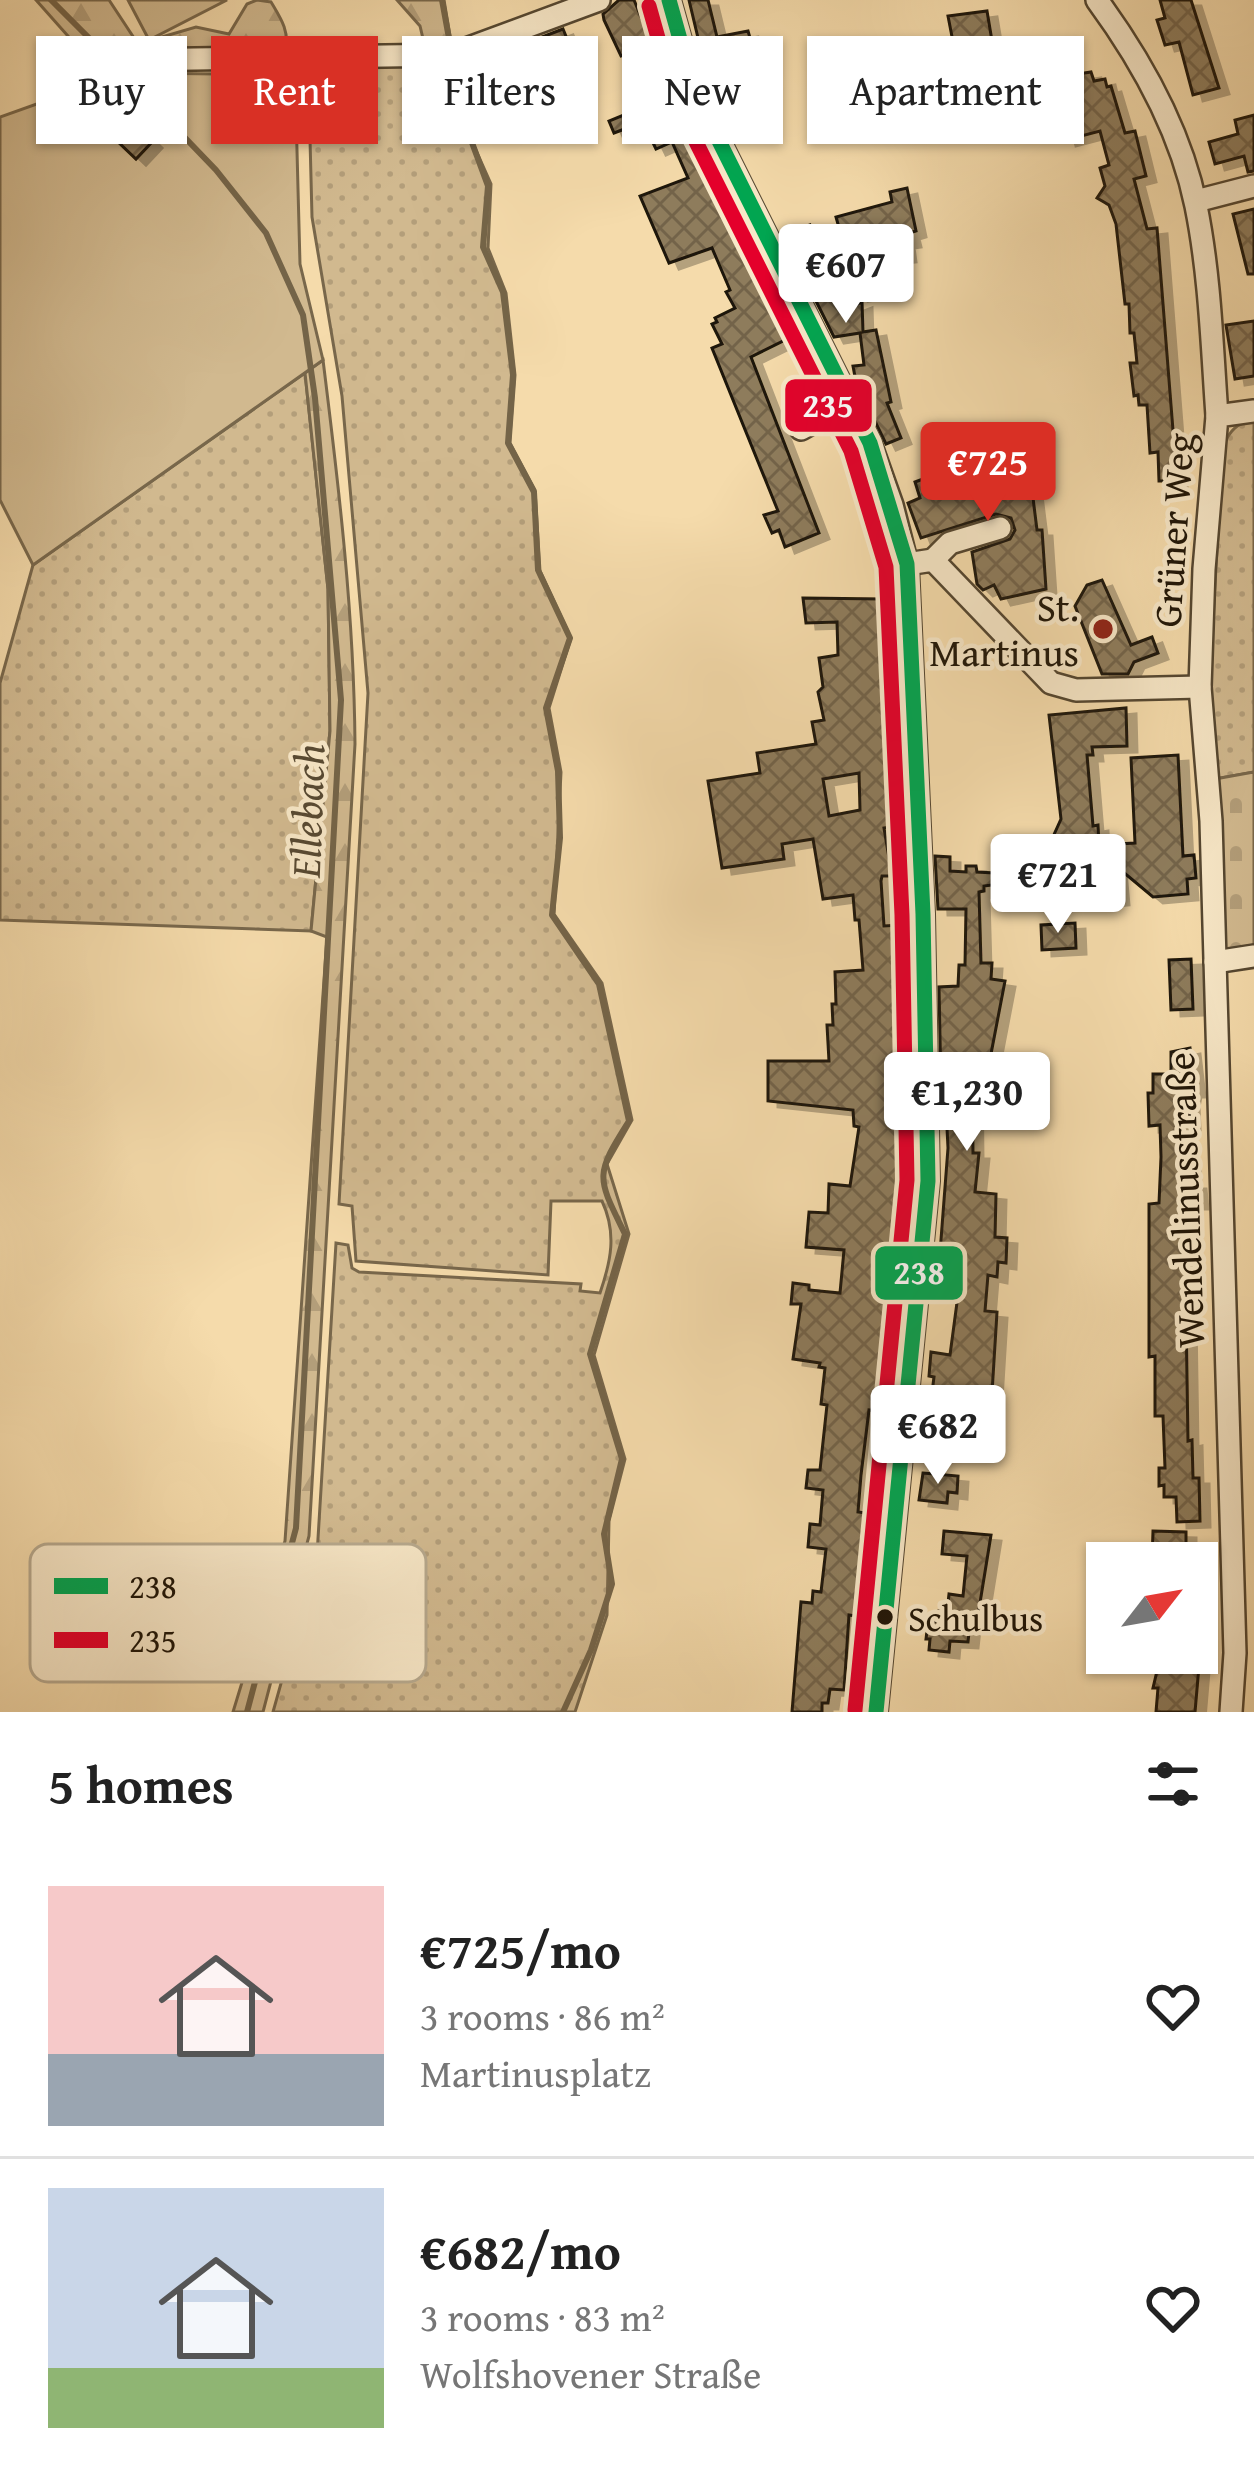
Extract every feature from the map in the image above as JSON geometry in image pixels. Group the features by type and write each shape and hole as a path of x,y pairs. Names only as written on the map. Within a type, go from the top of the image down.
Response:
{"street":[{"path":"187,59 454,53 599,0"},
{"path":"669,0 695,93 869,443 907,564 923,914 928,1181 876,1712"},
{"path":"1097,0 1127,41 1174,133 1196,202 1207,273 1216,416"},
{"path":"1196,202 1254,185"},
{"path":"801,430 849,402"},
{"name":"Grüner Weg","path":"1200,687 1216,416 1254,411"},
{"path":"907,564 933,560 950,542 1000,528"},
{"path":"933,560 1051,683 1076,690 1200,687"},
{"name":"Wendelinusstraße","path":"1200,687 1211,821 1245,1652 1231,1712"},
{"path":"1215,962 1254,956"}],"green space":[{"path":"36,0 109,0 133,36 68,36"},
{"path":"128,0 227,0 157,36 147,36"},
{"path":"397,0 444,0 450,36 422,36 420,26"},
{"path":"271,2 286,36 211,36 211,55 187,56 187,36 165,36 196,27 229,34 247,4"},
{"path":"378,61 402,61 402,144 473,144 491,184 488,248 506,293 515,375 510,443 535,490 540,571 571,638 549,708 561,772 554,914 602,983 632,1120 607,1164 629,1234 594,1355 625,1459 609,1521 607,1615 575,1712 273,1712 281,1682 426,1682 426,1544 318,1544 336,1243 348,1245 352,1268 359,1272 581,1284 580,1291 600,1293 611,1247 602,1201 551,1201 548,1275 356,1261 352,1206 339,1204 368,693 342,396 312,217 310,144 378,144"},
{"path":"187,74 211,74 211,144 297,144 300,264 323,360 33,565 0,500 0,117 36,104 36,144 187,144"},
{"path":"323,360 349,600 355,744 309,1536 307,1544 284,1544 327,937 311,931 330,731 328,589 305,373"},
{"path":"305,373 328,589 330,731 311,931 0,920 0,683 33,565"},
{"path":"1254,420 1254,772 1215,779 1209,689 1223,446 1235,428"},
{"path":"1254,772 1254,945 1220,951 1215,779"},
{"path":"242,1682 271,1682 263,1712 233,1712"}],"building":[{"path":"619,0 634,0 644,24 652,21 658,36 622,36 621,56 603,14"},
{"path":"689,0 708,0 717,36 698,36"},
{"path":"1160,0 1191,0 1219,88 1193,95 1179,42 1165,45 1157,20 1165,18"},
{"path":"987,11 991,36 952,36 948,16"},
{"path":"1091,72 1094,81 1105,79 1107,87 1111,86 1125,133 1135,131 1146,176 1134,179 1147,229 1157,228 1177,481 1159,481 1158,452 1150,453 1147,405 1139,405 1138,395 1134,396 1130,363 1137,363 1134,333 1130,333 1129,304 1125,304 1116,224 1109,205 1097,198 1105,186 1100,168 1109,165 1100,131 1084,135 1084,73"},
{"path":"1254,115 1254,171 1248,172 1244,156 1215,164 1209,142 1238,134 1235,120"},
{"path":"622,116 622,130 614,133 609,121"},
{"path":"120,144 150,144 136,159"},
{"path":"673,144 698,144 715,188 793,336 751,357 819,533 785,547 779,530 772,533 764,515 778,511 712,348 722,344 712,324 715,318 735,308 726,292 730,290 712,248 669,263 640,196 688,178"},
{"path":"907,188 916,231 909,233 911,241 904,242 906,256 878,259 881,292 858,295 836,217 892,202 890,192"},
{"path":"1254,209 1254,274 1248,274 1233,214"},
{"path":"810,225 849,307 862,302 863,332 876,330 891,402 887,403 901,438 886,444 856,382 853,366 864,365 860,333 834,337 783,235"},
{"path":"1254,321 1254,376 1235,379 1226,325"},
{"path":"1021,460 1022,491 1032,490 1037,530 1042,530 1046,589 1001,599 994,585 983,590 977,584 972,552 1010,539 1015,530 1011,518 996,514 921,538 908,503 920,498 915,482 1001,469 1001,462"},
{"name":"St. Martinus","path":"1102,580 1131,645 1152,637 1158,653 1134,662 1128,674 1102,674 1075,606 1087,585"},
{"path":"803,598 882,599 898,826 884,828 892,876 882,876 881,881 884,926 901,925 902,958 898,958 909,1130 899,1255 888,1254 885,1285 891,1286 877,1411 869,1410 861,1475 858,1512 866,1513 856,1616 849,1615 844,1690 830,1689 822,1712 792,1712 801,1602 812,1603 813,1591 821,1592 826,1549 808,1547 810,1524 820,1525 823,1490 806,1488 808,1470 820,1470 827,1405 821,1404 825,1368 793,1359 801,1304 791,1304 793,1283 840,1293 844,1250 806,1247 809,1212 828,1213 829,1184 850,1186 859,1127 854,1126 853,1110 768,1101 768,1061 829,1061 827,1025 833,1025 835,972 863,970 859,920 855,920 853,895 823,899 813,839 782,844 784,859 722,868 708,781 760,773 757,753 816,744 812,722 824,720 818,692 823,687 819,658 838,655 837,622 806,623","holes":["859,773 860,810 829,816 823,779"]},
{"path":"1126,708 1127,746 1092,747 1093,755 1087,755 1099,845 1135,843 1131,758 1178,755 1183,856 1194,855 1196,878 1187,879 1188,894 1153,897 1116,866 1119,899 1083,902 1076,896 1073,852 1063,853 1062,844 1052,839 1061,819 1049,715"},
{"path":"935,856 950,857 950,871 966,872 966,866 976,866 977,872 1013,874 1014,882 984,886 979,892 981,963 992,963 991,979 1005,981 990,1059 983,1057 978,1076 972,1074 973,1153 979,1153 975,1192 996,1194 995,1237 1007,1238 1006,1263 998,1262 997,1277 988,1275 985,1311 997,1312 992,1393 977,1391 976,1400 961,1398 959,1420 929,1416 934,1377 929,1376 931,1352 950,1355 960,1280 938,1279 948,1148 945,1088 941,1089 939,987 958,986 959,965 965,965 966,909 938,909"},
{"path":"1075,923 1076,948 1042,950 1041,925"},
{"path":"1191,959 1193,1009 1171,1010 1169,960"},
{"path":"1190,1048 1195,1091 1189,1101 1190,1124 1181,1125 1182,1156 1190,1156 1198,1203 1186,1203 1185,1249 1188,1441 1192,1440 1193,1478 1199,1478 1200,1521 1177,1522 1176,1497 1164,1497 1164,1485 1159,1486 1159,1468 1165,1468 1163,1416 1155,1416 1155,1356 1149,1357 1149,1204 1159,1203 1161,1157 1160,1125 1149,1126 1148,1093 1153,1093 1153,1074 1171,1074 1171,1052"},
{"path":"923,1473 958,1476 957,1493 948,1492 947,1503 919,1500"},
{"path":"944,1531 991,1535 978,1615 971,1614 968,1642 950,1641 949,1652 929,1650 930,1639 926,1639 928,1623 939,1621 939,1611 947,1612 949,1594 963,1596 967,1556 942,1554"},
{"path":"1153,1531 1186,1532 1186,1542 1153,1542"},
{"path":"1156,1674 1198,1674 1195,1712 1156,1712 1158,1688 1153,1688"}],"waterway":[{"name":"Ellebach","path":"51,0 87,36"},
{"path":"442,0 464,121 488,186 483,247 503,292 513,375 508,443 534,492 538,570 570,638 546,708 558,771 560,838 552,915 599,984 629,1121 603,1177 625,1234 590,1354 622,1459 604,1534 612,1584 591,1650 563,1712"},
{"name":"Ellebach","path":"187,140 266,233 303,315 315,398 341,700 292,1544"},
{"name":"Ellebach","path":"247,1712 255,1682"}],"transit line":[{"name":"238","path":"669,0 695,93 870,443 907,564 923,914 928,1181 876,1712"},
{"name":"235","path":"649,6 676,102 851,451 886,567 902,915 907,1180 855,1710"}],"place":[{"name":"St. Martinus","path":"1103,629"},
{"name":"Schulbus","path":"885,1617"}]}
